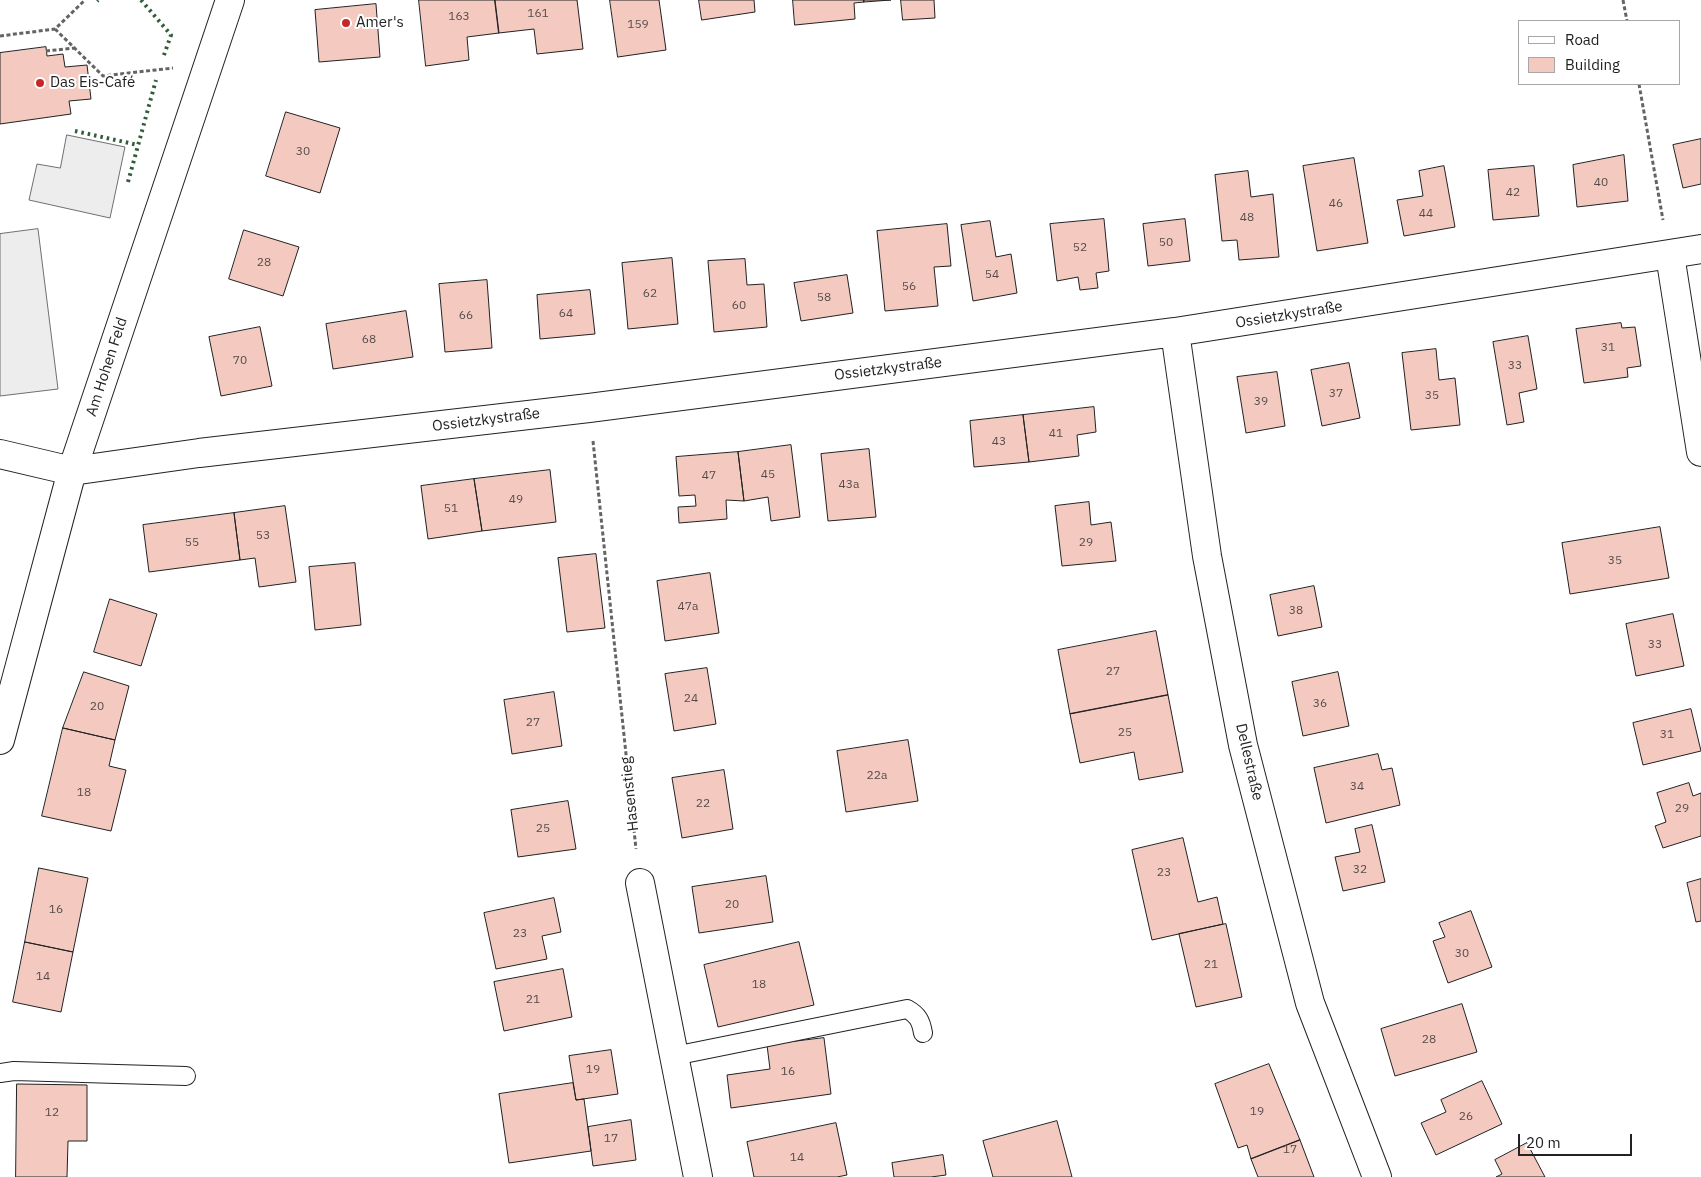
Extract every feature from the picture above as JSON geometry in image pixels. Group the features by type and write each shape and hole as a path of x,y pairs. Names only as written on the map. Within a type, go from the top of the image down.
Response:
{"street":[{"name":"Am Hohen Feld","path":"0,740 72,471 230,0"},
{"name":"Ossietzkystraße","path":"72,471 199,453 589,408 1175,332 1701,250"},
{"path":"1670,255 1701,452"},
{"name":"Dellestraße","path":"1175,332 1207,556 1243,745 1310,1004 1377,1177"},
{"path":"0,454 72,471"},
{"path":"640,883 698,1177"}],"lane":[{"path":"674,1056 907,1009 914,1013 921,1021 922,1033"},
{"path":"0,1073 14,1071 186,1076"}],"path":[{"path":"0,36 55,29 85,0"},
{"path":"1624,0 1627,20"},
{"path":"55,29 103,76 207,65"},
{"path":"46,51 75,48"},
{"path":"1639,85 1670,255"},
{"name":"Hasenstieg","path":"589,408 640,883"}],"shaded area":[{"path":"67,135 125,147 110,218 29,200 37,164 60,168"},
{"path":"38,229 58,389 0,396 0,234"}],"building":[{"path":"419,0 495,0 499,33 467,37 469,60 426,66"},
{"path":"495,0 577,0 583,49 537,54 534,29 499,33"},
{"path":"610,0 659,0 666,50 618,57"},
{"path":"699,0 754,0 755,12 702,20"},
{"path":"793,0 864,0 864,2 854,3 855,19 795,25"},
{"path":"864,0 891,0 864,2"},
{"path":"901,0 934,0 935,18 903,20"},
{"path":"376,4 380,57 319,62 315,10"},
{"path":"46,47 47,56 63,54 65,67 87,65 91,99 69,101 71,114 0,124 0,53"},
{"path":"286,112 340,128 320,193 266,176"},
{"path":"1701,139 1701,184 1683,188 1673,145"},
{"path":"1624,155 1628,201 1577,207 1573,165"},
{"path":"1354,158 1368,243 1317,251 1303,166"},
{"path":"1444,166 1455,227 1404,236 1397,200 1423,196 1419,171"},
{"path":"1534,166 1539,216 1493,220 1488,170"},
{"path":"1248,171 1251,197 1273,194 1279,257 1239,260 1237,240 1222,241 1215,175"},
{"path":"1104,219 1109,271 1096,273 1098,288 1080,290 1078,277 1057,281 1050,224"},
{"path":"1185,219 1190,261 1148,266 1143,224"},
{"path":"990,221 996,257 1011,254 1017,293 973,301 961,225"},
{"path":"947,224 951,266 934,267 938,306 885,311 877,231"},
{"path":"244,230 299,247 283,296 229,279"},
{"path":"672,258 678,324 628,329 622,263"},
{"path":"745,259 747,285 764,284 767,327 714,332 708,261"},
{"path":"847,275 853,313 801,321 794,283"},
{"path":"487,280 492,348 445,352 439,284"},
{"path":"590,290 595,334 540,339 537,295"},
{"path":"406,311 413,357 333,369 326,324"},
{"path":"1621,323 1622,328 1635,327 1641,366 1627,368 1628,377 1584,383 1576,329"},
{"path":"260,327 272,386 221,396 209,337"},
{"path":"1528,336 1537,389 1519,393 1524,422 1507,425 1493,342"},
{"path":"1436,349 1439,380 1455,378 1460,425 1411,430 1402,353"},
{"path":"1349,363 1360,418 1322,426 1311,370"},
{"path":"1277,372 1285,426 1246,433 1237,377"},
{"path":"1094,407 1096,432 1077,435 1079,456 1029,462 1023,415"},
{"path":"1023,415 1029,462 974,467 970,421"},
{"path":"791,445 800,517 771,521 768,497 744,501 738,452"},
{"path":"869,449 876,517 828,521 821,454"},
{"path":"738,452 744,501 726,500 727,519 679,523 678,507 696,506 695,495 679,496 676,457"},
{"path":"550,470 556,522 482,531 474,479"},
{"path":"474,479 482,531 428,539 421,486"},
{"path":"1089,502 1091,525 1111,522 1116,561 1062,566 1055,506"},
{"path":"285,506 296,582 259,587 255,558 240,560 234,513"},
{"path":"234,513 240,560 149,572 143,525"},
{"path":"1660,527 1669,578 1570,594 1562,543"},
{"path":"596,554 605,628 567,632 558,558"},
{"path":"355,563 361,625 315,630 309,567"},
{"path":"710,573 719,633 665,641 657,581"},
{"path":"1314,586 1322,627 1278,636 1270,595"},
{"path":"110,599 157,614 141,666 94,652"},
{"path":"1673,614 1684,666 1636,676 1626,624"},
{"path":"1156,631 1168,695 1070,714 1058,650"},
{"path":"707,668 716,724 674,731 665,674"},
{"path":"84,672 129,686 115,740 63,728"},
{"path":"1338,672 1349,726 1303,736 1292,682"},
{"path":"554,692 562,746 512,754 504,700"},
{"path":"1168,695 1183,772 1139,780 1134,752 1080,763 1070,714"},
{"path":"1691,709 1701,751 1643,765 1633,723"},
{"path":"63,728 115,740 109,766 126,770 111,831 42,816"},
{"path":"908,740 918,801 846,812 837,751"},
{"path":"1378,754 1382,770 1392,768 1400,805 1326,823 1314,768"},
{"path":"724,770 733,829 682,838 672,778"},
{"path":"1689,783 1693,796 1701,793 1701,836 1663,848 1655,826 1666,822 1657,793"},
{"path":"568,801 576,849 518,857 511,810"},
{"path":"1372,825 1385,882 1343,891 1335,857 1360,852 1355,829"},
{"path":"1183,838 1198,902 1217,897 1223,924 1152,940 1132,850"},
{"path":"39,868 88,878 73,952 25,942"},
{"path":"766,876 773,922 699,933 692,887"},
{"path":"1701,879 1701,921 1696,922 1687,883"},
{"path":"554,898 561,932 542,936 547,959 496,969 484,913"},
{"path":"1471,911 1492,967 1448,983 1433,941 1445,937 1439,923"},
{"path":"1226,924 1242,997 1196,1007 1179,934"},
{"path":"25,942 73,952 61,1012 13,1002"},
{"path":"799,942 814,1005 718,1027 704,965"},
{"path":"563,969 572,1017 504,1031 494,982"},
{"path":"1462,1004 1477,1052 1395,1076 1381,1029"},
{"path":"824,1038 831,1094 731,1108 727,1075 770,1069 767,1045"},
{"path":"611,1050 618,1094 576,1100 569,1056"},
{"path":"1269,1064 1300,1140 1251,1159 1247,1145 1238,1148 1215,1084"},
{"path":"1482,1081 1502,1124 1436,1155 1421,1123 1446,1112 1441,1100"},
{"path":"573,1083 576,1100 584,1099 591,1151 509,1163 499,1094"},
{"path":"17,1084 87,1085 87,1141 68,1141 67,1177 16,1177"},
{"path":"631,1120 636,1160 593,1166 588,1127"},
{"path":"1057,1121 1072,1177 993,1177 983,1141"},
{"path":"836,1123 847,1175 837,1177 754,1177 747,1142"},
{"path":"1300,1140 1314,1177 1258,1177 1251,1159"},
{"path":"1527,1143 1545,1177 1496,1177 1502,1174 1495,1160"},
{"path":"943,1155 946,1175 894,1177 892,1163"}],"hedge":[{"path":"141,0 171,35 163,58"},
{"path":"128,182 156,80"},
{"path":"75,131 138,145"}],"place":[{"name":"Amer's","path":"346,23"},
{"name":"Das Eis-Café","path":"40,83"}]}
